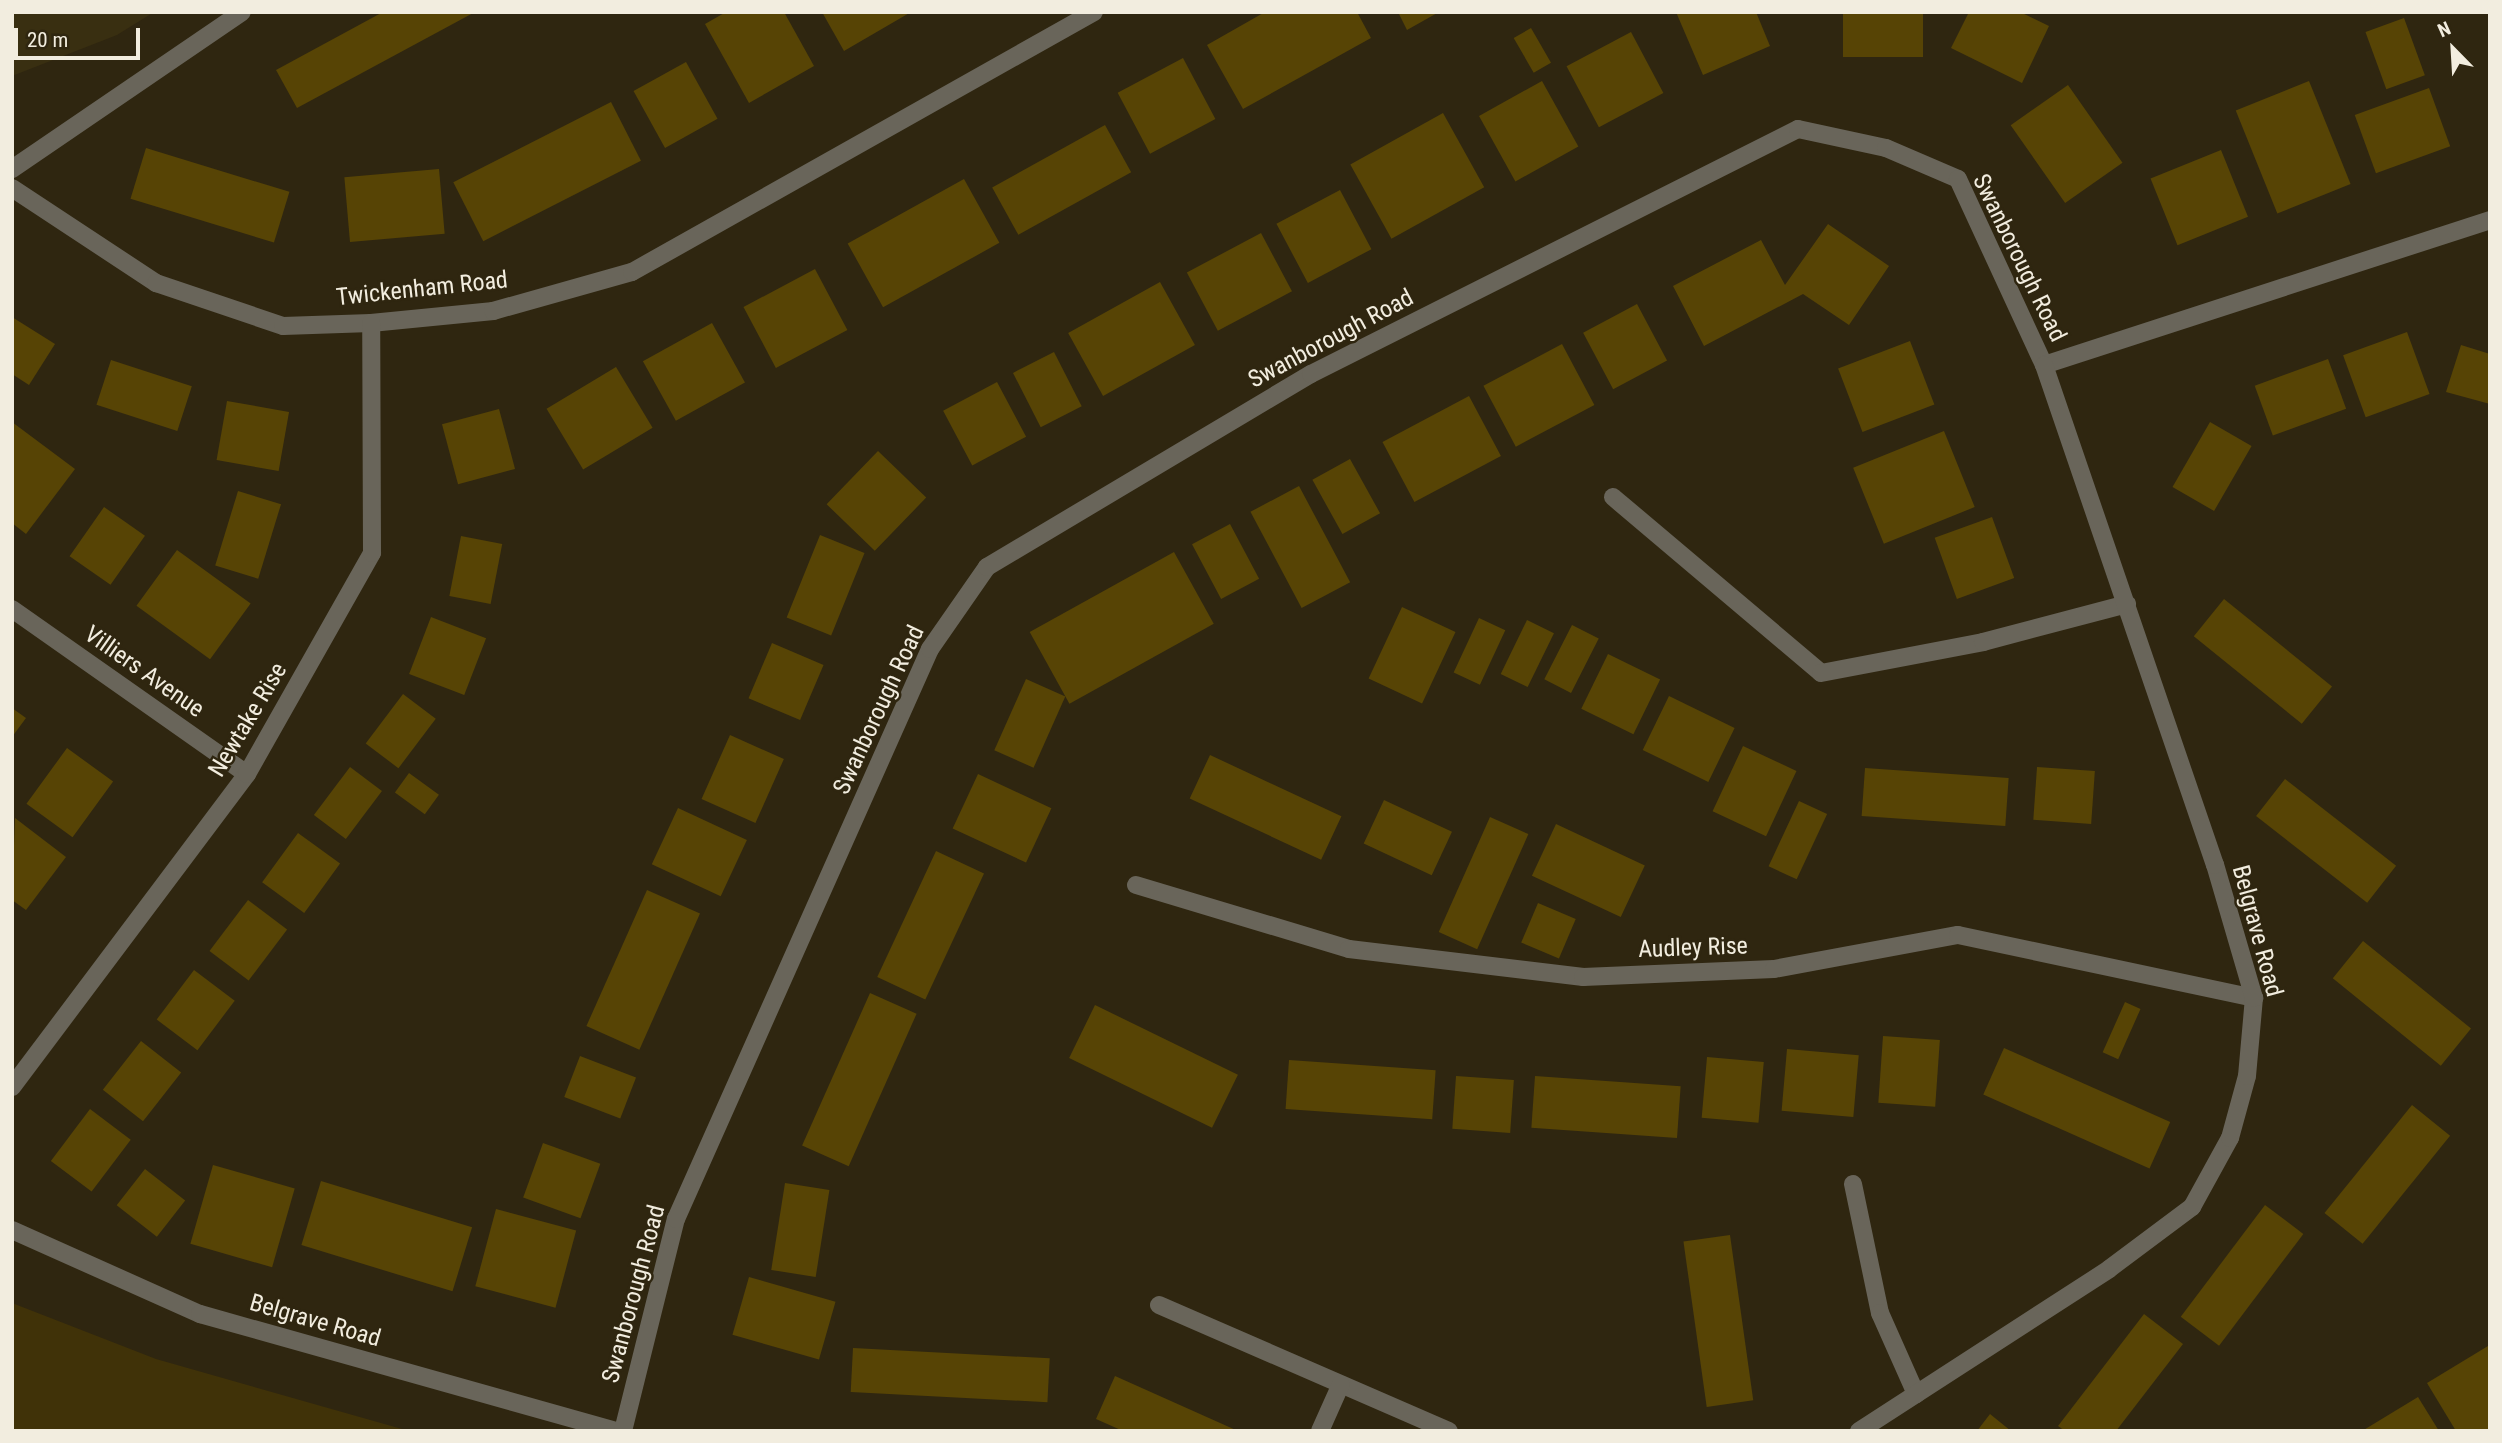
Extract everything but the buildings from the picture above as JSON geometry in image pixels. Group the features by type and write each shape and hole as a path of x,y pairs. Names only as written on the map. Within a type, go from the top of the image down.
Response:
{"street":[{"path":"12,169 242,12"},
{"name":"Twickenham Road","path":"12,188 156,283 283,326 371,323 494,311 632,271 1094,12"},
{"name":"Swanborough Road","path":"622,1431 677,1219 930,649 987,567 1311,374 1798,129 1886,148 1958,179 2044,365 2490,219"},
{"name":"Newtake Rise","path":"12,1087 247,774 372,553 371,323"},
{"name":"Belgrave Road","path":"1859,1431 2109,1269 2192,1208 2231,1138 2246,1076 2254,998 2127,604 2044,365"},
{"path":"1613,497 1821,673 1983,642 2127,604"},
{"name":"Villiers Avenue","path":"12,609 247,774"},
{"name":"Audley Rise","path":"1136,884 1349,949 1583,977 1774,969 1958,935 2254,998"},
{"path":"1853,1184 1880,1313 1916,1394"},
{"name":"Belgrave Road","path":"12,1230 200,1314 615,1431"},
{"path":"1158,1305 1450,1431"},
{"path":"1320,1431 1341,1384"}],"shaded area":[{"path":"12,12 154,12 117,35 12,76"},
{"path":"12,1303 156,1359 409,1431 12,1431"}]}
